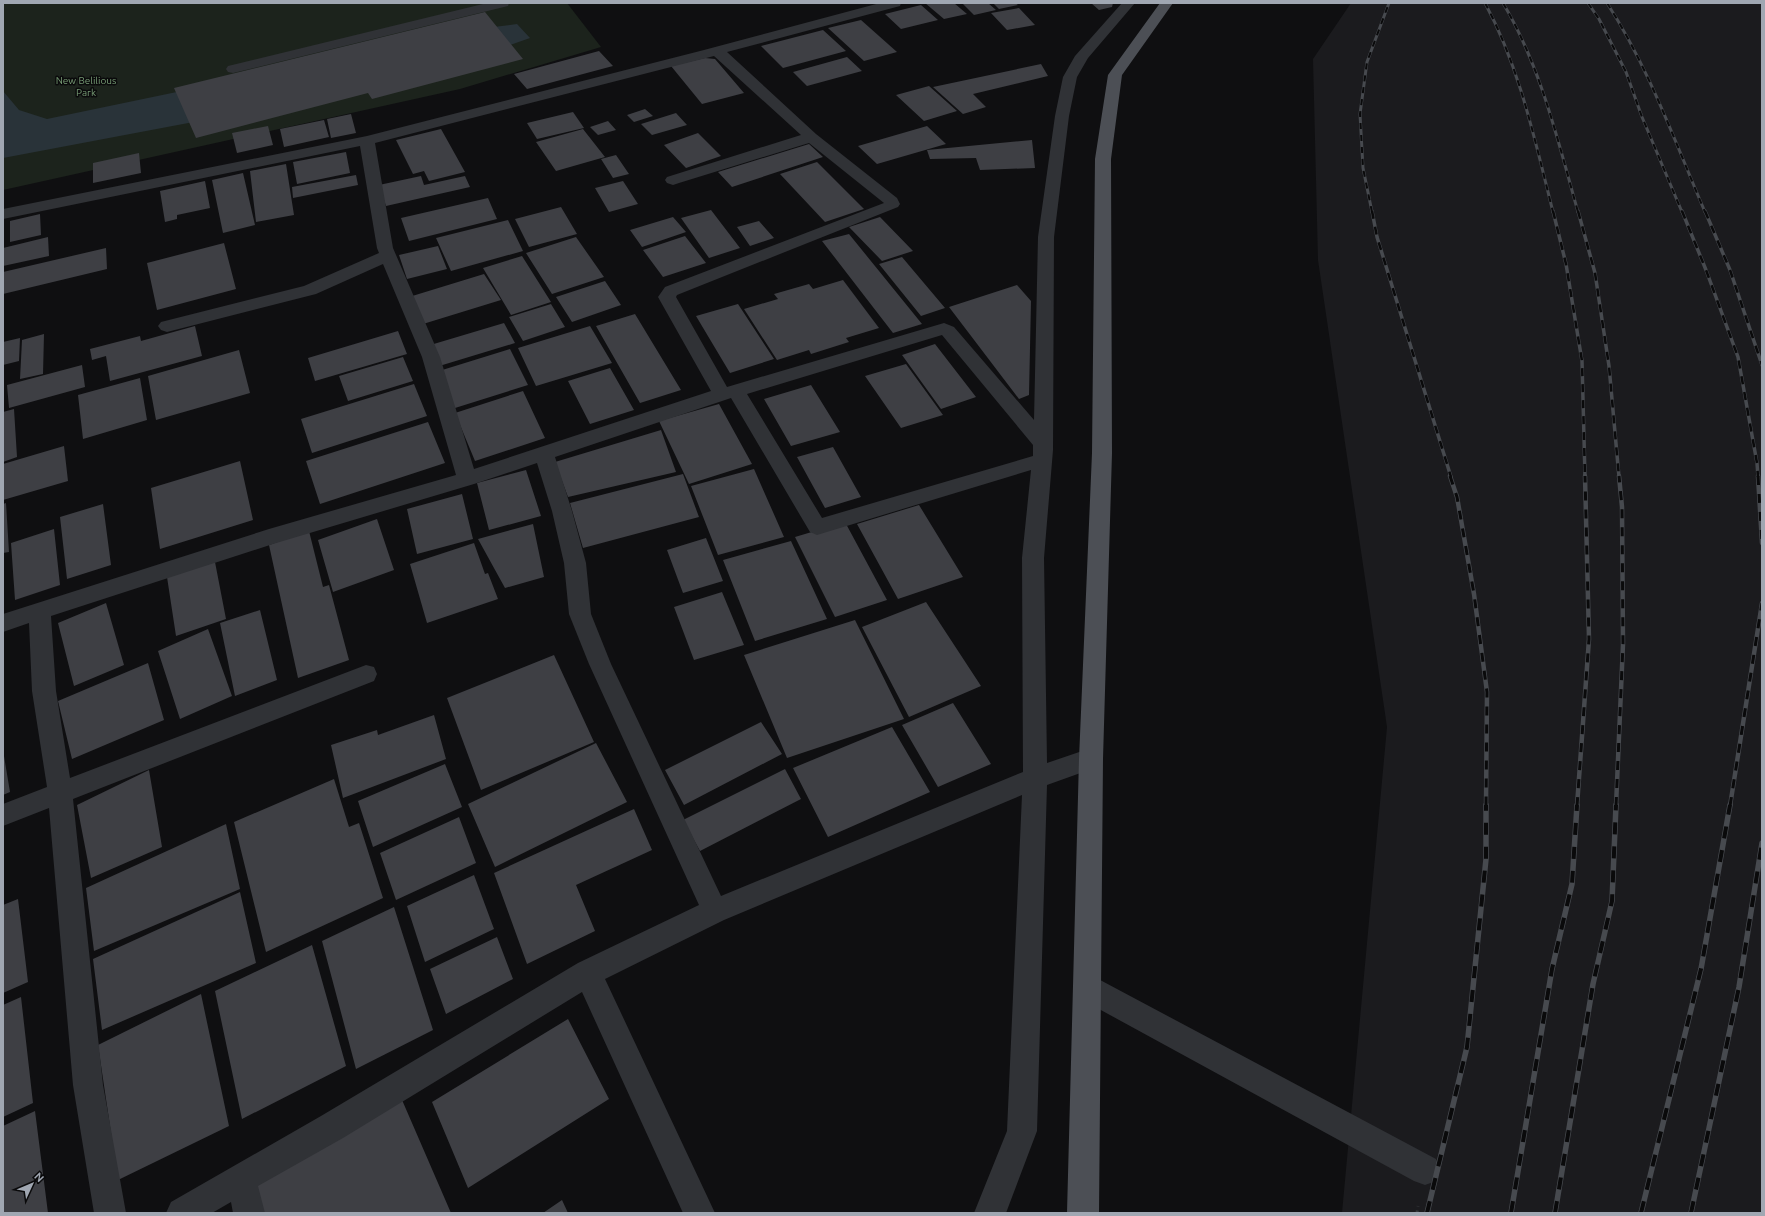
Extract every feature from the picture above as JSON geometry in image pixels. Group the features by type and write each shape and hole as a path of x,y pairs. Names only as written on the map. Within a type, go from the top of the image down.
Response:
{"main road":[{"path":"1083,1213 1091,759 1102,453 1102,159 1115,74 1167,3"}],"street":[{"path":"233,69 503,3"},
{"path":"3,214 366,140 717,51 895,3"},
{"path":"990,1213 1022,1132 1035,778 1033,558 1042,452 1046,237 1062,116 1070,77 1082,56 1129,3"},
{"path":"717,51 811,137 891,201 892,204 838,227 671,291 667,297 817,527 1042,452"},
{"path":"673,180 811,137"},
{"path":"366,140 385,248 431,357 467,479"},
{"path":"167,326 310,290 389,255"},
{"path":"3,623 269,537 467,479 729,392 944,329 948,331 1042,452"},
{"path":"544,453 562,511 575,563 580,614 600,664 715,911"},
{"path":"40,611 44,691 60,794 88,1085 110,1213"},
{"path":"3,815 366,674"},
{"path":"182,1213 332,1127 588,973 715,911 1035,778 1091,759"},
{"path":"588,973 699,1213"},
{"path":"1087,987 1425,1170"},
{"path":"241,1179 249,1213"}],"shaded area":[{"path":"1351,3 1762,3 1762,1213 1342,1213 1387,727 1318,260 1313,59"},
{"path":"517,24 530,38 496,50 236,114 3,158 3,91 19,110 47,119 336,59 453,32"}],"green space":[{"name":"New Belilious Park","path":"3,3 567,3 601,47 460,89 3,190"}],"building":[{"path":"925,3 954,3 967,14 944,19"},
{"path":"962,3 988,3 996,10 974,15"},
{"path":"993,3 1015,3 1018,5 999,9"},
{"path":"1091,3 1113,3 1112,7 1099,10"},
{"path":"921,5 938,20 901,29 885,14"},
{"path":"1019,8 1035,25 1007,30 991,13"},
{"path":"485,12 523,59 372,99 368,93 196,138 174,88"},
{"path":"861,20 897,52 864,61 828,28"},
{"path":"823,30 846,51 783,68 761,46"},
{"path":"599,51 613,66 527,89 514,74"},
{"path":"847,57 862,71 807,86 793,72"},
{"path":"705,58 715,59 744,93 702,104 671,66"},
{"path":"1041,64 1048,76 973,94 986,107 963,114 933,87"},
{"path":"929,86 957,111 924,121 896,95"},
{"path":"645,109 653,116 634,122 627,115"},
{"path":"573,112 584,128 537,139 527,123"},
{"path":"676,113 687,125 652,135 641,124"},
{"path":"351,114 356,133 331,138 327,119"},
{"path":"324,120 329,137 284,147 280,129"},
{"path":"608,121 616,130 598,135 590,127"},
{"path":"268,126 273,145 237,153 232,133"},
{"path":"927,126 946,144 877,164 858,146"},
{"path":"441,129 465,172 429,181 424,171 413,174 396,140"},
{"path":"583,129 605,157 556,171 536,142"},
{"path":"698,133 721,156 686,168 664,145"},
{"path":"1032,140 1035,168 980,170 976,158 930,159 927,150"},
{"path":"809,144 823,157 732,187 718,172"},
{"path":"346,152 350,173 297,184 293,162"},
{"path":"139,153 141,173 93,183 93,163"},
{"path":"616,155 629,174 613,178 601,159"},
{"path":"817,162 864,209 825,222 780,174"},
{"path":"286,164 294,215 256,222 250,171"},
{"path":"243,173 255,225 223,233 212,180"},
{"path":"356,175 358,185 293,198 292,187"},
{"path":"421,176 424,185 465,176 470,187 386,206 379,185"},
{"path":"205,181 210,208 177,215 177,219 165,222 160,191"},
{"path":"623,181 638,204 609,212 595,188"},
{"path":"488,198 497,219 409,241 401,218"},
{"path":"561,207 577,234 529,247 515,219"},
{"path":"711,210 740,248 709,258 681,218"},
{"path":"40,214 41,235 10,242 10,221"},
{"path":"673,217 686,232 642,247 630,230"},
{"path":"880,217 913,251 882,261 849,227"},
{"path":"508,220 523,251 451,271 436,238"},
{"path":"759,221 774,238 750,246 737,227"},
{"path":"849,234 922,324 893,333 822,241"},
{"path":"685,236 706,263 663,277 643,250"},
{"path":"48,237 49,256 3,266 3,248"},
{"path":"576,237 604,277 552,294 526,253"},
{"path":"224,243 236,289 157,310 147,263"},
{"path":"438,246 447,269 407,279 399,255"},
{"path":"106,248 107,269 3,294 3,272"},
{"path":"522,256 551,302 511,315 483,268"},
{"path":"902,257 945,308 921,316 879,264"},
{"path":"484,274 501,300 423,324 409,297"},
{"path":"843,280 879,328 846,338 849,342 811,354 809,350 777,360 744,309 778,299 774,294 809,284 813,289"},
{"path":"605,281 621,305 572,322 556,297"},
{"path":"1017,285 1031,301 1029,395 1019,399 949,307"},
{"path":"551,304 565,327 523,341 509,317"},
{"path":"738,304 774,359 730,373 696,316"},
{"path":"635,314 681,390 640,403 596,326"},
{"path":"504,323 515,343 436,367 427,346"},
{"path":"195,326 202,356 110,381 106,356 92,360 90,349 140,336 141,341"},
{"path":"590,326 612,363 536,386 518,348"},
{"path":"398,331 407,354 315,381 308,358"},
{"path":"44,334 43,374 20,379 22,340"},
{"path":"20,338 19,361 3,365 3,342"},
{"path":"935,344 976,397 941,409 902,355"},
{"path":"510,349 528,385 455,408 439,371"},
{"path":"239,350 250,393 156,420 148,376"},
{"path":"403,357 413,381 348,401 339,376"},
{"path":"906,364 943,415 901,428 865,376"},
{"path":"82,365 85,387 9,408 7,385"},
{"path":"610,368 634,410 590,424 568,381"},
{"path":"140,378 147,420 83,439 78,395"},
{"path":"414,384 427,416 312,453 301,419"},
{"path":"811,385 840,432 791,446 764,399"},
{"path":"523,391 545,438 475,461 455,413"},
{"path":"719,404 752,464 689,484 659,421"},
{"path":"14,409 17,457 3,462 3,412"},
{"path":"428,422 445,463 320,504 306,461"},
{"path":"661,430 676,472 568,497 555,462"},
{"path":"64,446 68,481 3,500 3,464"},
{"path":"833,447 861,497 825,508 797,457"},
{"path":"240,461 253,520 160,549 151,488"},
{"path":"754,469 784,537 718,555 691,486"},
{"path":"526,470 541,516 489,530 477,483"},
{"path":"683,474 699,517 583,548 570,503"},
{"path":"462,494 473,539 417,554 407,509"},
{"path":"6,503 9,552 3,553 3,504"},
{"path":"103,504 111,565 67,579 60,517"},
{"path":"919,505 963,577 898,599 857,524"},
{"path":"377,519 394,570 333,592 318,540"},
{"path":"845,522 887,600 835,617 795,537"},
{"path":"533,524 544,577 505,588 478,539"},
{"path":"54,529 60,585 15,600 11,543"},
{"path":"309,531 323,587 329,585 349,660 298,678 269,545"},
{"path":"706,538 723,581 683,593 667,550"},
{"path":"791,541 827,619 755,641 723,560"},
{"path":"474,543 485,574 488,573 498,599 427,623 410,564"},
{"path":"215,562 226,619 176,636 167,577"},
{"path":"722,592 744,645 694,660 674,607"},
{"path":"926,602 981,686 909,717 862,627"},
{"path":"106,603 124,665 74,686 58,623"},
{"path":"260,610 277,680 235,696 220,623"},
{"path":"855,620 904,719 787,758 744,655"},
{"path":"208,629 232,696 180,719 158,651"},
{"path":"554,655 594,742 481,790 447,698"},
{"path":"148,663 164,720 72,759 58,701"},
{"path":"953,703 991,764 938,787 902,725"},
{"path":"434,715 446,759 343,798 331,745 377,730 378,735"},
{"path":"761,722 782,754 684,805 665,770"},
{"path":"892,727 930,792 828,837 793,768"},
{"path":"596,743 627,802 495,867 468,804"},
{"path":"3,750 10,792 3,795"},
{"path":"445,764 462,807 373,847 358,801"},
{"path":"785,769 801,799 700,851 683,820"},
{"path":"149,770 162,847 91,878 77,805"},
{"path":"334,779 349,827 359,823 383,898 266,952 234,822"},
{"path":"634,809 652,850 576,885 595,931 527,964 494,873"},
{"path":"459,817 476,863 396,900 380,853"},
{"path":"226,824 240,889 94,951 86,888"},
{"path":"474,875 494,929 425,962 407,906"},
{"path":"240,892 256,963 102,1030 93,959"},
{"path":"18,899 28,982 3,993 3,905"},
{"path":"394,907 433,1030 356,1069 322,941"},
{"path":"497,937 513,979 446,1014 430,969"},
{"path":"312,945 346,1066 242,1119 215,991"},
{"path":"201,994 229,1126 118,1180 98,1045"},
{"path":"21,997 33,1103 3,1117 3,1005"},
{"path":"568,1019 609,1099 468,1188 432,1102"},
{"path":"399,1093 451,1213 264,1213 254,1183"},
{"path":"35,1111 48,1213 3,1213 3,1126"},
{"path":"562,1200 568,1213 543,1213"}],"railway":[{"path":"1372,212 1363,168 1360,114 1367,62 1389,3"},
{"path":"1485,3 1508,53 1517,79 1533,132 1553,212"},
{"path":"1503,3 1528,53 1538,79 1556,132 1578,212"},
{"path":"1588,3 1599,19 1626,72 1642,117 1682,212"},
{"path":"1607,3 1649,79 1705,212"},
{"path":"1372,211 1377,237 1451,477"},
{"path":"1553,211 1566,264 1582,361 1585,477"},
{"path":"1578,211 1595,273 1609,366 1619,477"},
{"path":"1682,211 1706,270 1738,357 1757,463 1758,477"},
{"path":"1705,211 1730,270 1762,365"},
{"path":"1450,476 1457,497 1474,594 1487,692 1486,806"},
{"path":"1577,806 1589,639 1585,476"},
{"path":"1616,806 1623,644 1622,507 1619,476"},
{"path":"1758,476 1762,543"},
{"path":"1730,806 1762,603"},
{"path":"1511,1213 1552,969 1572,884 1577,805"},
{"path":"1555,1213 1593,984 1612,901 1616,805"},
{"path":"1641,1213 1701,969 1730,805"},
{"path":"1427,1213 1467,1047 1486,859 1486,806"},
{"path":"1691,1213 1739,987 1762,843"}]}
